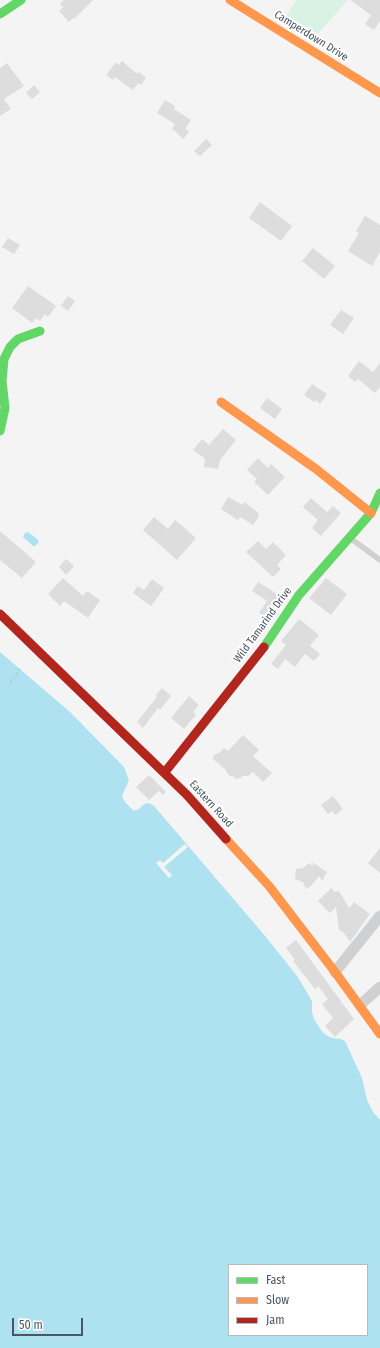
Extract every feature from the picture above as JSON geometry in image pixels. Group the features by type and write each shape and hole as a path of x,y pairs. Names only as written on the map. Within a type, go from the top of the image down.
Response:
{"main road":[{"name":"Camperdown Drive","path":"230,0 380,93"},
{"path":"0,14 14,2"},
{"path":"0,431 5,408 2,381 4,359 10,347 18,339 40,331"},
{"path":"221,402 316,469 371,513"},
{"name":"Wild Tamarind Drive","path":"164,772 268,642 299,595 371,513 380,493"},
{"name":"Eastern Road","path":"0,614 187,795 270,886 360,1005 380,1034"}],"street":[{"path":"335,972 380,916"},
{"path":"360,1005 380,987"}],"lane":[{"path":"350,538 380,560"}],"path":[{"path":"10,683 20,669"}],"green space":[{"path":"296,0 348,0 315,37 283,20"}],"water":[{"path":"28,532 39,542 35,546 23,537 25,533"},
{"path":"0,652 70,712 124,767 129,780 122,796 125,802 134,811 139,809 144,804 149,803 154,806 266,937 297,976 312,1001 312,1012 314,1019 321,1030 332,1038 345,1041 362,1078 367,1100 373,1112 380,1120 380,1348 0,1348"}],"pier":[{"path":"185,844 188,847 164,867 172,875 169,878 156,863 160,860 163,863"}],"building":[{"path":"64,0 93,0 69,22 59,11 63,7 60,4"},
{"path":"350,0 380,0 380,21 374,30 365,24 371,15"},
{"path":"122,61 137,74 139,72 146,78 141,85 138,83 133,90 115,77 113,80 106,75 116,62 119,65"},
{"path":"7,63 24,86 4,99 11,109 0,116 0,68"},
{"path":"34,85 40,92 32,99 26,93"},
{"path":"165,100 175,106 174,109 191,120 185,129 189,131 184,139 172,129 175,124 157,113"},
{"path":"206,139 212,145 200,156 194,151"},
{"path":"260,202 292,226 281,241 249,218"},
{"path":"365,216 380,225 380,252 372,266 348,251 359,233 356,231"},
{"path":"8,238 20,245 14,254 2,247"},
{"path":"313,248 335,266 324,279 302,261"},
{"path":"28,286 56,306 48,317 45,314 40,321 36,318 32,323 12,308"},
{"path":"68,296 75,301 68,311 61,306"},
{"path":"341,310 354,318 343,334 330,325"},
{"path":"359,361 373,372 380,363 380,387 375,393 358,379 355,382 348,376"},
{"path":"312,384 327,394 320,404 316,400 314,402 304,395"},
{"path":"267,398 282,409 275,419 260,408"},
{"path":"223,429 236,440 220,460 218,469 204,467 205,459 193,450 202,439 209,445"},
{"path":"258,458 268,468 271,464 285,477 268,495 254,482 257,479 247,470"},
{"path":"228,497 243,505 244,502 259,513 259,516 253,525 240,517 238,520 221,509"},
{"path":"311,498 327,512 333,506 341,513 321,536 312,528 318,520 303,507"},
{"path":"154,517 168,529 175,520 196,538 177,560 143,530"},
{"path":"0,531 36,562 22,578 0,560"},
{"path":"258,541 266,549 273,542 286,555 277,565 281,569 273,577 246,552"},
{"path":"66,559 74,566 66,575 59,567"},
{"path":"63,578 83,596 87,591 100,600 88,618 64,601 60,606 48,594"},
{"path":"326,578 347,594 331,615 309,598"},
{"path":"152,579 164,588 151,606 133,593 138,586 144,590"},
{"path":"258,582 282,597 268,619 259,613 267,601 252,591"},
{"path":"299,619 319,635 310,646 320,654 314,661 305,654 295,667 285,659 278,669 271,664 286,645 281,641"},
{"path":"162,688 171,696 160,710 158,708 143,728 137,722 157,697 155,696"},
{"path":"189,696 199,705 193,712 196,715 184,729 171,718"},
{"path":"243,735 259,750 253,756 272,773 263,782 253,772 248,776 243,776 236,779 233,776 230,776 225,769 213,759 214,755 219,753 224,748 228,751"},
{"path":"149,775 166,792 163,795 159,791 149,800 136,787"},
{"path":"333,796 343,809 335,815 332,811 328,814 321,805"},
{"path":"380,848 380,873 368,863"},
{"path":"312,862 327,872 322,881 319,876 311,886 306,889 303,882 295,879 296,869 303,868 309,863 314,867"},
{"path":"331,888 335,892 339,891 349,908 354,902 370,914 350,942 344,933 339,930 336,907 330,913 318,901"},
{"path":"296,940 354,1019 335,1037 325,1026 333,1018 322,1004 328,999 318,986 315,989 293,961 295,960 286,948"}],"traffic: fast":[{"path":"0,14 21,0"},
{"path":"0,431 5,408 2,381 4,359 10,347 18,339 40,331"},
{"path":"264,647 299,595 371,513 380,493"}],"traffic: slow":[{"path":"230,0 380,93"},
{"path":"221,402 316,469 371,513"},
{"path":"226,839 269,886 380,1034"}],"traffic: jam":[{"path":"0,614 187,795 226,839"},
{"path":"165,772 264,647"}]}
